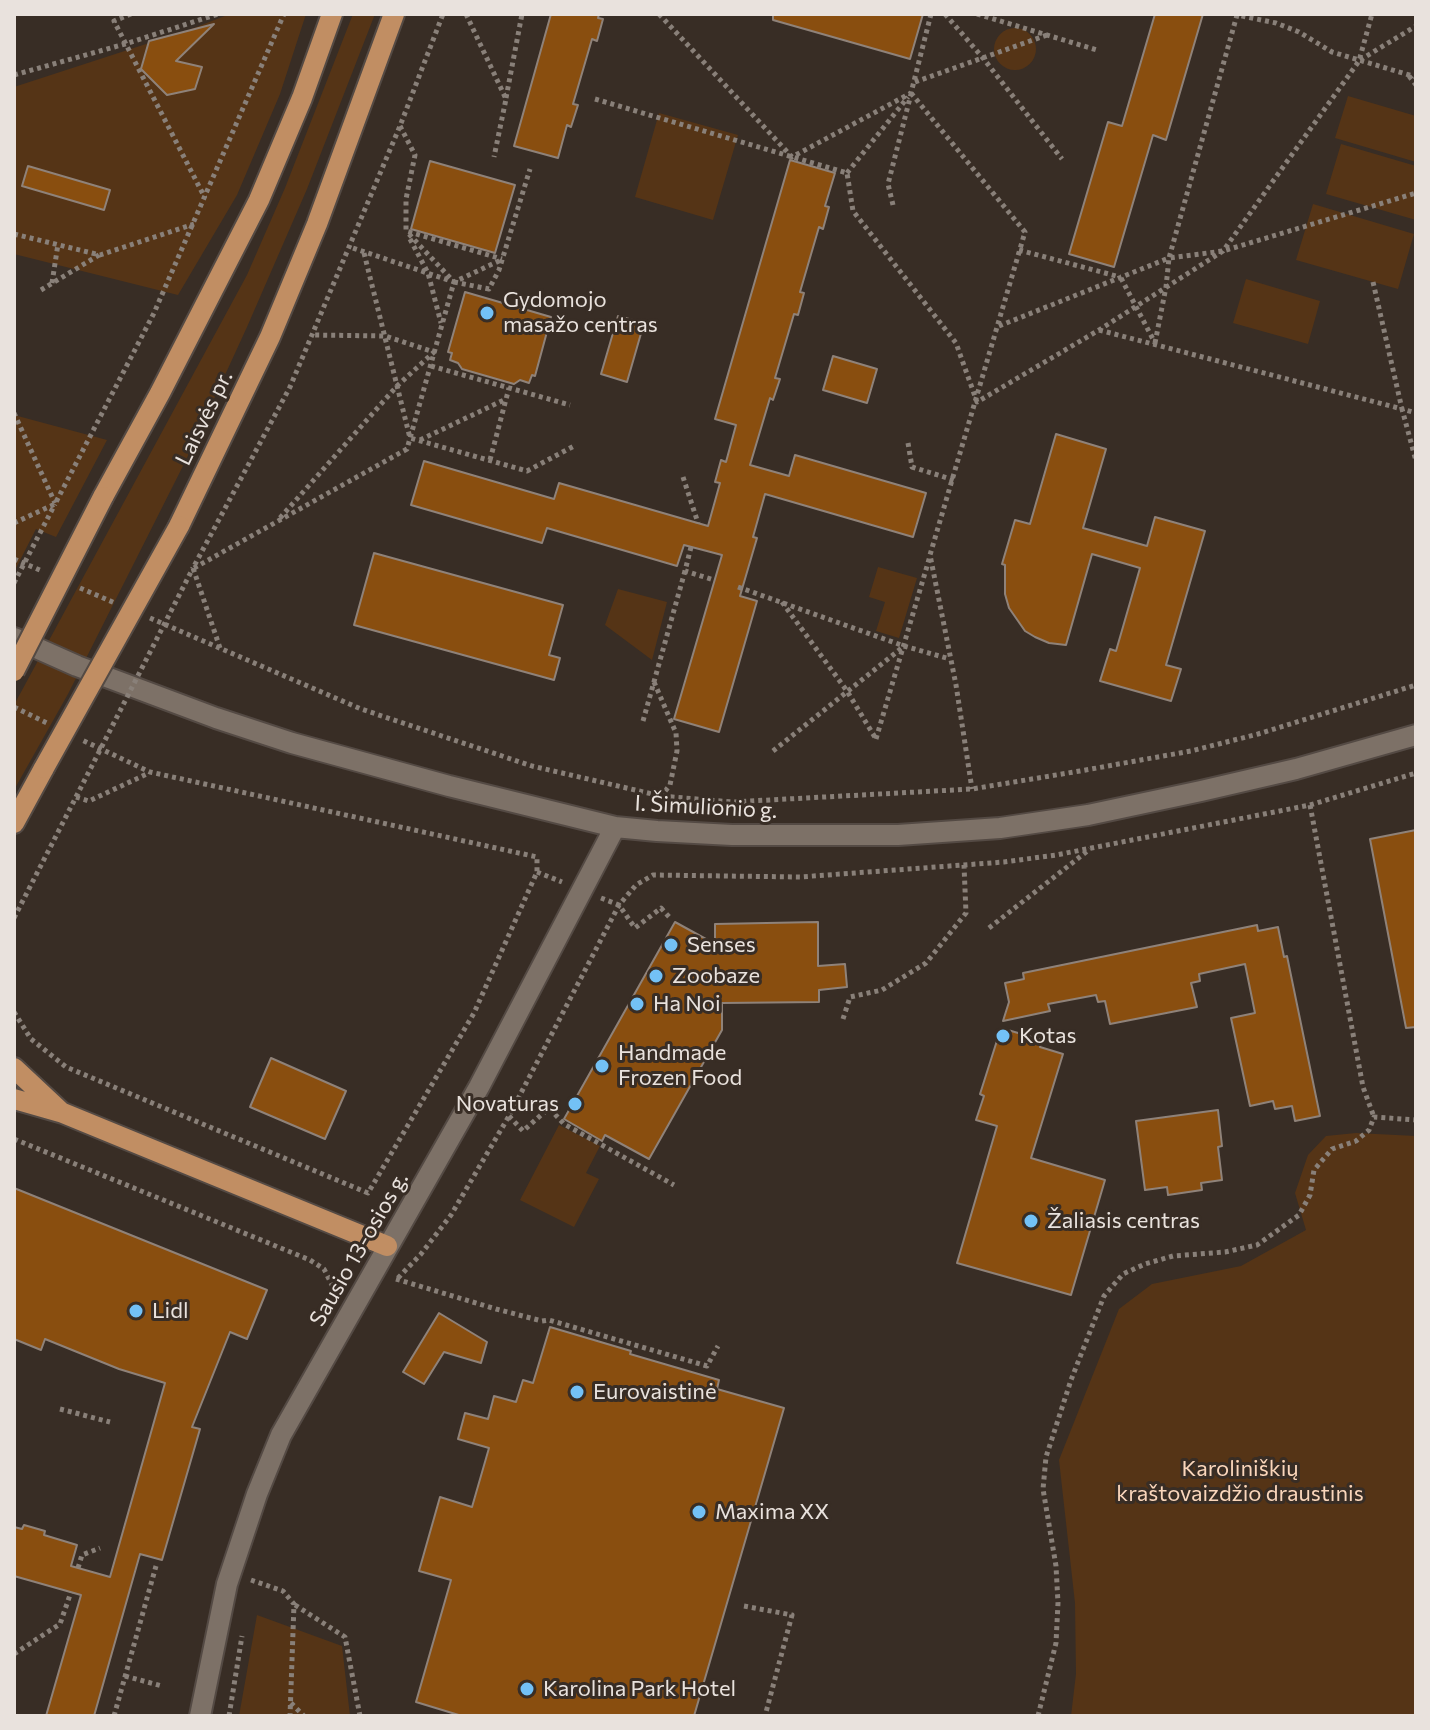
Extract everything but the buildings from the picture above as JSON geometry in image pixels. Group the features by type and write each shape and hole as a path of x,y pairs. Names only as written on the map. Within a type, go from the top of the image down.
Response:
{"main road":[{"path":"14,671 259,200 302,98 332,14"},
{"name":"Laisvės pr.","path":"14,823 179,526 270,337 317,224 394,14"},
{"path":"14,1068 63,1113"},
{"path":"14,1099 63,1113 387,1246"}],"street":[{"name":"I. Šimulionio g.","path":"14,638 77,666 292,743 615,827 732,835 898,835 1000,828 1088,815 1201,791 1296,769 1416,735"},
{"name":"Sausio 13-osios g.","path":"200,1716 227,1584 257,1494 281,1435 479,1087 615,827"}],"path":[{"path":"110,14 205,198"},
{"path":"114,21 131,14"},
{"path":"14,75 125,44 216,14"},
{"path":"14,583 154,313 284,14"},
{"path":"14,918 193,568 290,387 400,126 443,14"},
{"path":"466,14 506,99"},
{"path":"494,157 522,14"},
{"path":"659,14 792,157"},
{"path":"893,205 888,184 931,14"},
{"path":"945,14 1062,159"},
{"path":"977,14 1097,50"},
{"path":"1155,343 1169,258 1237,14 1276,23 1299,32 1332,52 1416,77"},
{"path":"977,402 1135,308 1223,251 1359,61 1372,14"},
{"path":"1359,61 1416,26"},
{"path":"914,83 1047,35"},
{"path":"1409,75 1416,85"},
{"path":"792,157 911,93"},
{"path":"911,93 847,173 853,211 956,343 977,402"},
{"path":"782,601 847,691 876,739 1025,232 911,93"},
{"path":"595,99 847,173"},
{"path":"400,126 415,155 406,199 406,231 428,273 442,325"},
{"path":"350,247 454,282 489,289 502,259 530,169"},
{"path":"998,326 1169,258 1223,251 1416,193"},
{"path":"41,290 100,255 194,223"},
{"path":"406,231 502,259"},
{"path":"406,231 454,282"},
{"path":"14,234 100,255"},
{"path":"52,283 58,244"},
{"path":"1019,250 1121,278 1155,343"},
{"path":"363,252 410,438"},
{"path":"193,568 407,449 454,282 502,259"},
{"path":"1373,282 1416,461"},
{"path":"1099,330 1416,413"},
{"path":"312,335 385,336 434,352"},
{"path":"276,522 397,386 434,352"},
{"path":"431,366 570,405"},
{"path":"490,460 509,388"},
{"path":"419,441 506,399"},
{"path":"14,413 55,504"},
{"path":"410,438 527,471 574,446"},
{"path":"908,443 912,467 954,480"},
{"path":"683,477 698,523"},
{"path":"14,523 55,504"},
{"path":"643,721 691,547"},
{"path":"930,555 972,789"},
{"path":"14,559 55,577"},
{"path":"193,568 220,648"},
{"path":"685,571 714,580"},
{"path":"69,583 124,607"},
{"path":"738,587 904,646 950,659"},
{"path":"138,613 375,714 532,766 661,796 732,802 972,789 1191,751 1258,734 1416,683"},
{"path":"773,751 904,646"},
{"path":"654,682 676,733 677,751 670,785 661,796"},
{"path":"14,707 55,727"},
{"path":"14,1012 31,1039 66,1067 368,1193 474,1013 537,872 537,857 150,772 68,733"},
{"path":"76,797 89,801 150,772"},
{"path":"390,1289 451,1215 509,1116 619,905 636,885 653,875 800,877 1004,862 1310,805 1416,773"},
{"path":"1038,1716 1056,1643 1058,1603 1056,1566 1043,1489 1046,1457 1071,1380 1104,1296 1123,1274 1145,1264 1173,1256 1225,1252 1257,1245 1299,1215 1310,1195 1314,1170 1332,1149 1356,1141 1369,1130 1374,1117 1363,1087 1310,805"},
{"path":"989,928 1091,848"},
{"path":"843,1019 850,997 882,990 926,963 966,913 964,865"},
{"path":"619,905 635,928 661,908 671,919"},
{"path":"509,1116 523,1131 549,1108 564,1124 674,1185"},
{"path":"1374,1117 1416,1120"},
{"path":"14,1139 310,1260 324,1269 334,1289"},
{"path":"396,1279 428,1292 542,1321 549,1320 707,1366 718,1346"},
{"path":"60,1409 110,1422"},
{"path":"78,1568 82,1555 100,1548"},
{"path":"114,1716 156,1566"},
{"path":"249,1595 255,1569"},
{"path":"251,1580 283,1591 294,1604 345,1637 360,1716"},
{"path":"14,1654 60,1624 71,1592"},
{"path":"290,1716 294,1604"},
{"path":"744,1606 792,1615 765,1716"},
{"path":"229,1716 244,1625"},
{"path":"125,1676 162,1686"},
{"path":"290,1702 304,1716"}],"green space":[{"path":"230,14 306,14 280,94 237,195 178,295 14,254 14,87"},
{"path":"353,14 375,14 307,189 247,327 186,460 68,694 14,790 14,705 247,275 285,188"},
{"path":"1015,28 1030,34 1036,49 1030,64 1015,70 1000,64 994,49 1000,34"},
{"path":"1348,96 1416,116 1416,162 1335,138"},
{"path":"659,113 738,135 713,220 635,197"},
{"path":"1341,144 1416,166 1416,220 1326,194"},
{"path":"1313,204 1414,234 1398,289 1296,260"},
{"path":"1246,279 1320,301 1308,344 1233,323"},
{"path":"14,415 107,440 56,537 36,529 14,572"},
{"path":"878,567 917,578 899,638 876,631 885,602 869,597"},
{"path":"618,589 667,602 652,660 605,625"},
{"path":"559,1125 600,1146 586,1173 599,1179 574,1227 520,1200"},
{"name":"Karoliniškių kraštovaizdžio draustinis","path":"1356,1133 1416,1136 1416,1716 1071,1716 1076,1674 1075,1603 1059,1460 1119,1309 1152,1284 1241,1266 1306,1230 1295,1193 1308,1155 1326,1136"},
{"path":"257,1615 342,1646 350,1716 239,1716"}],"place":[{"name":"Gydomojo masažo centras","path":"487,313"},
{"name":"Senses","path":"671,945"},
{"name":"Zoobaze","path":"656,976"},
{"name":"Ha Noi","path":"637,1004"},
{"name":"Kotas","path":"1003,1036"},
{"name":"Handmade Frozen Food","path":"602,1066"},
{"name":"Novaturas","path":"575,1104"},
{"name":"Žaliasis centras","path":"1031,1221"},
{"name":"Lidl","path":"136,1311"},
{"name":"Eurovaistinė","path":"577,1392"},
{"name":"Maxima XX","path":"699,1512"},
{"name":"Karolina Park Hotel","path":"527,1689"}]}
